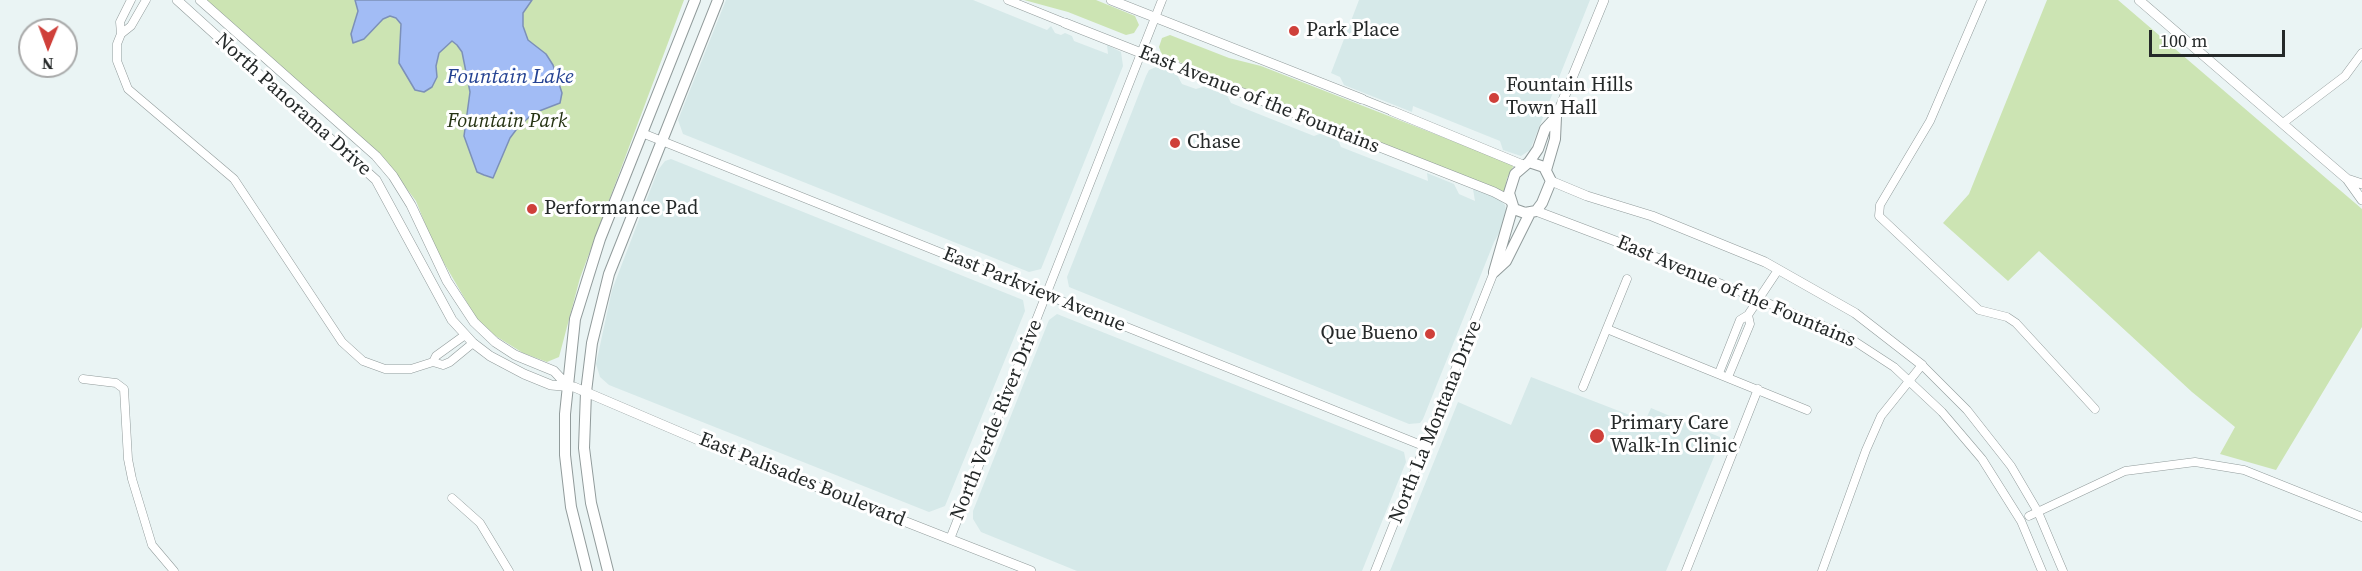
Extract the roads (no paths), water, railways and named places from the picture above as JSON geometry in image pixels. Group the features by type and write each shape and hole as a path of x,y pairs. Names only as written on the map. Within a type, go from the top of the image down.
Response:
{"main road":[{"path":"587,571 571,507 566,471 564,433 571,386 573,328 585,281 695,0"},
{"path":"609,571 594,515 584,448 590,355 604,290 718,0"},
{"path":"1556,117 1547,193 1533,212 1520,212 1511,203 1511,183 1539,149 1545,129 1556,117"},
{"path":"1526,164 1538,163 1549,175"},
{"name":"North La Montana Drive","path":"1494,272 1511,203"},
{"name":"North La Montana Drive","path":"1494,272 1506,261 1533,212"}],"street":[{"path":"131,0 120,22 121,34 117,44 117,61 122,79 128,89 234,179 342,342 363,361 385,369 411,369 433,362 443,364 450,362 473,343"},
{"path":"121,34 131,26 145,0"},
{"name":"North Panorama Drive","path":"177,0 376,180 393,207 446,309 473,343 501,363 524,374 551,385 571,386"},
{"name":"North Panorama Drive","path":"200,0 376,156 393,176 411,205 447,281 474,322 501,346 554,371 571,386"},
{"name":"East Avenue of the Fountains","path":"1008,0 1494,192 1511,203"},
{"name":"East Avenue of the Fountains","path":"1111,0 1526,164"},
{"name":"North Verde River Drive","path":"950,539 1162,0"},
{"path":"1556,117 1604,0"},
{"path":"1982,0 1930,121 1878,211 1885,224 1979,310 2007,317 2016,323 2095,409"},
{"path":"2139,0 2347,179 2362,200"},
{"path":"2283,123 2345,76 2362,53"},
{"name":"East Parkview Avenue","path":"642,133 1426,447"},
{"name":"East Avenue of the Fountains","path":"1549,175 1587,196 1652,216 1778,270 1855,313 1922,365 1988,435 2038,512 2063,571"},
{"path":"2347,179 2362,184"},
{"name":"East Avenue of the Fountains","path":"1533,212 1639,250 1845,335 1870,349 1942,412 1982,459 2021,521 2042,571"},
{"path":"1719,373 1740,320 1748,315 1757,298 1778,270"},
{"name":"North La Montana Drive","path":"1375,571 1494,272"},
{"path":"1583,387 1627,279"},
{"path":"1728,377 1750,324 1748,315"},
{"path":"1607,329 1807,410"},
{"path":"433,362 436,356 465,334"},
{"path":"1732,340 1742,344"},
{"path":"1822,571 1881,416 1922,365"},
{"path":"83,379 116,383 124,389 128,459 132,479 153,545 174,571"},
{"name":"East Palisades Boulevard","path":"571,386 710,445 1031,571"},
{"path":"1686,571 1758,389"},
{"path":"2029,516 2125,471 2195,462 2244,470 2362,517"},
{"path":"452,498 480,523 508,571"}],"water":[{"name":"Fountain Lake","path":"355,0 532,0 523,13 523,26 528,40 546,54 553,65 562,93 560,103 534,113 519,126 510,138 493,178 477,172 464,136 470,92 462,52 452,41 439,53 436,66 437,77 432,87 424,92 415,90 399,63 401,24 396,18 390,16 383,19 364,39 353,43 351,34 358,11"}],"place":[{"name":"Park Place","path":"1294,31"},
{"name":"Fountain Hills Town Hall","path":"1494,98"},
{"name":"Chase","path":"1175,143"},
{"name":"Performance Pad","path":"532,209"},
{"name":"Que Bueno","path":"1430,334"},
{"name":"Primary Care Walk-In Clinic","path":"1597,436"}],"park label":[{"name":"Fountain Park","path":"507,122"}]}
